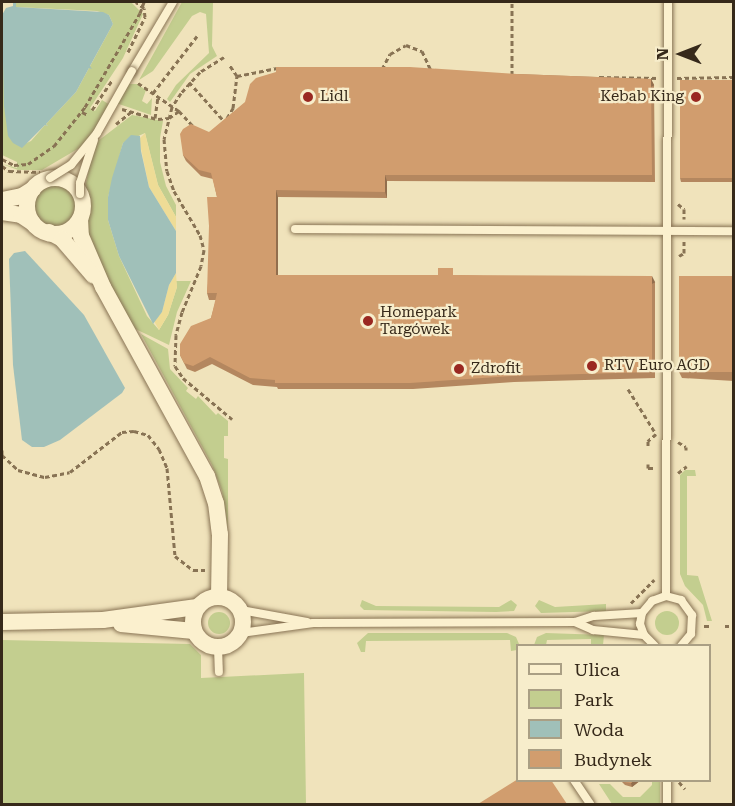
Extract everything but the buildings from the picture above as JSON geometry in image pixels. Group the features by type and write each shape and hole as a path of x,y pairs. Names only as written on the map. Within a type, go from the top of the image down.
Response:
{"street":[{"path":"2,200 22,196 50,178 68,181 80,194 83,206 80,219 81,236 103,287 196,451 210,485 216,503 220,534 219,596"},
{"path":"33,189 28,209 33,223"},
{"path":"2,212 21,215 62,239 103,287"},
{"path":"49,232 65,231 80,219"},
{"path":"2,622 103,620 197,607 207,599 219,596 231,599 241,610 244,622 241,633 230,645 218,647 204,643 194,631 193,619 197,607"},
{"path":"103,620 194,631"}],"lane":[{"path":"50,178 71,165 97,133 173,2"},
{"path":"666,597 668,2"},
{"path":"80,194 82,176 97,133"},
{"path":"295,229 734,231"},
{"path":"654,644 644,634 640,624 642,613 652,601 666,597 681,600 693,615 691,634 682,644"},
{"path":"241,610 313,623"},
{"path":"241,633 313,623 574,622 594,616 642,613"},
{"path":"574,622 593,630 644,634"},
{"path":"218,647 219,672"},
{"path":"575,782 590,804"},
{"path":"667,782 667,804"}],"path":[{"path":"136,2 143,7"},
{"path":"124,61 143,22 144,2"},
{"path":"512,2 512,75 523,76"},
{"path":"2,159 18,165 38,159 54,146 82,112 143,7"},
{"path":"153,93 197,36"},
{"path":"381,70 390,54 405,45 422,51 431,70 442,71"},
{"path":"224,57 189,82 172,107 164,139 167,171 174,191 200,235 204,250 201,266 182,312 176,335 175,366 183,378 232,419"},
{"path":"218,128 225,122 233,108 237,76 229,64"},
{"path":"237,76 276,68 288,68"},
{"path":"92,110 119,69"},
{"path":"591,77 734,77"},
{"path":"132,81 179,111 195,127 203,131"},
{"path":"189,82 225,122"},
{"path":"154,118 158,97"},
{"path":"120,108 154,118 169,118 179,111"},
{"path":"82,112 88,116"},
{"path":"2,173 9,171"},
{"path":"628,389 657,434 648,441 648,448"},
{"path":"2,450 2,454 18,470 45,477 70,472 122,432 134,431 148,435 159,449 167,468 175,556 192,570 209,570"},
{"path":"677,474 687,466"},
{"path":"623,605 630,604 651,585 656,575"},
{"path":"703,632 704,620"},
{"path":"704,626 712,626"},
{"path":"725,626 734,626"},
{"path":"680,782 685,789"}],"green space":[{"path":"16,2 131,2 143,14 123,58 90,108 95,111 102,100 110,105 92,136 81,147 42,170 18,170 2,164 17,168 17,162 2,155 2,30 6,106 22,145 31,141 45,125 48,126 46,124 76,92 113,24 109,15 97,11 16,7"},
{"path":"182,2 213,2 212,46 217,56 190,74 170,102 167,99 176,85 209,53 206,14 200,12 192,16 153,71 139,80"},
{"path":"127,84 137,84 146,90 142,101 147,104 152,98 151,115 116,103"},
{"path":"132,115 163,121 160,162 166,186 176,205 176,217 158,185 145,133 123,143 108,197 108,220 119,256 147,316 159,330 168,315 177,287 176,281 191,281 177,312 169,345 125,324 76,229 68,235 50,237 33,229 24,213 23,203 30,186 46,175 64,175 73,180 84,193 94,144"},
{"path":"141,334 168,349 170,369 188,388 186,391 196,399 198,396 216,415 218,413 228,421 228,436 224,436 224,458 228,459 228,528 222,491 212,465"},
{"path":"685,470 695,470 696,476 687,476 687,575 698,576 712,621 707,621 703,605 685,586 680,574 680,475"},
{"path":"362,600 376,606 499,607 511,600 517,605 514,611 496,612 364,610 360,606"},
{"path":"539,600 555,607 606,604 606,611 541,613 535,606"},
{"path":"667,611 672,612 678,618 678,628 672,634 667,635 662,634 656,628 655,623 656,618 662,612"},
{"path":"219,612 227,615 230,623 227,631 219,634 211,631 208,623 211,615"},
{"path":"368,633 507,633 516,637 519,644 516,644 516,650 511,651 510,640 366,641 365,652 361,652 357,643"},
{"path":"546,633 604,635 603,644 591,644 591,639 547,640 546,644 534,644 537,637"},
{"path":"2,640 190,644 201,655 201,678 304,673 306,804 2,804"},
{"path":"652,782 660,782 660,804 612,804 599,784 610,784 623,797 640,797 652,785"}],"sand":[{"path":"145,133 158,185 176,217 176,231 149,187 139,139"},
{"path":"176,273 177,287 168,315 159,330 154,321 162,312 169,285"}],"water":[{"path":"13,2 16,2 16,7 103,12 109,15 113,24 90,66 92,69 89,68 76,92 46,124 48,126 45,125 22,148 13,143 8,136 4,106 2,15 6,8 13,6"},
{"path":"131,135 140,136 149,187 176,231 176,273 169,285 162,312 153,324 119,256 108,220 108,197 112,178 123,143"},
{"path":"25,251 84,315 125,388 122,393 60,440 44,447 32,447 22,440 13,365 9,259 14,253"}],"place":[{"name":"Lidl","path":"308,97"},
{"name":"Kebab King","path":"696,97"},
{"name":"Homepark Targówek","path":"368,321"},
{"name":"RTV Euro AGD","path":"592,366"},
{"name":"Zdrofit","path":"459,369"}]}
